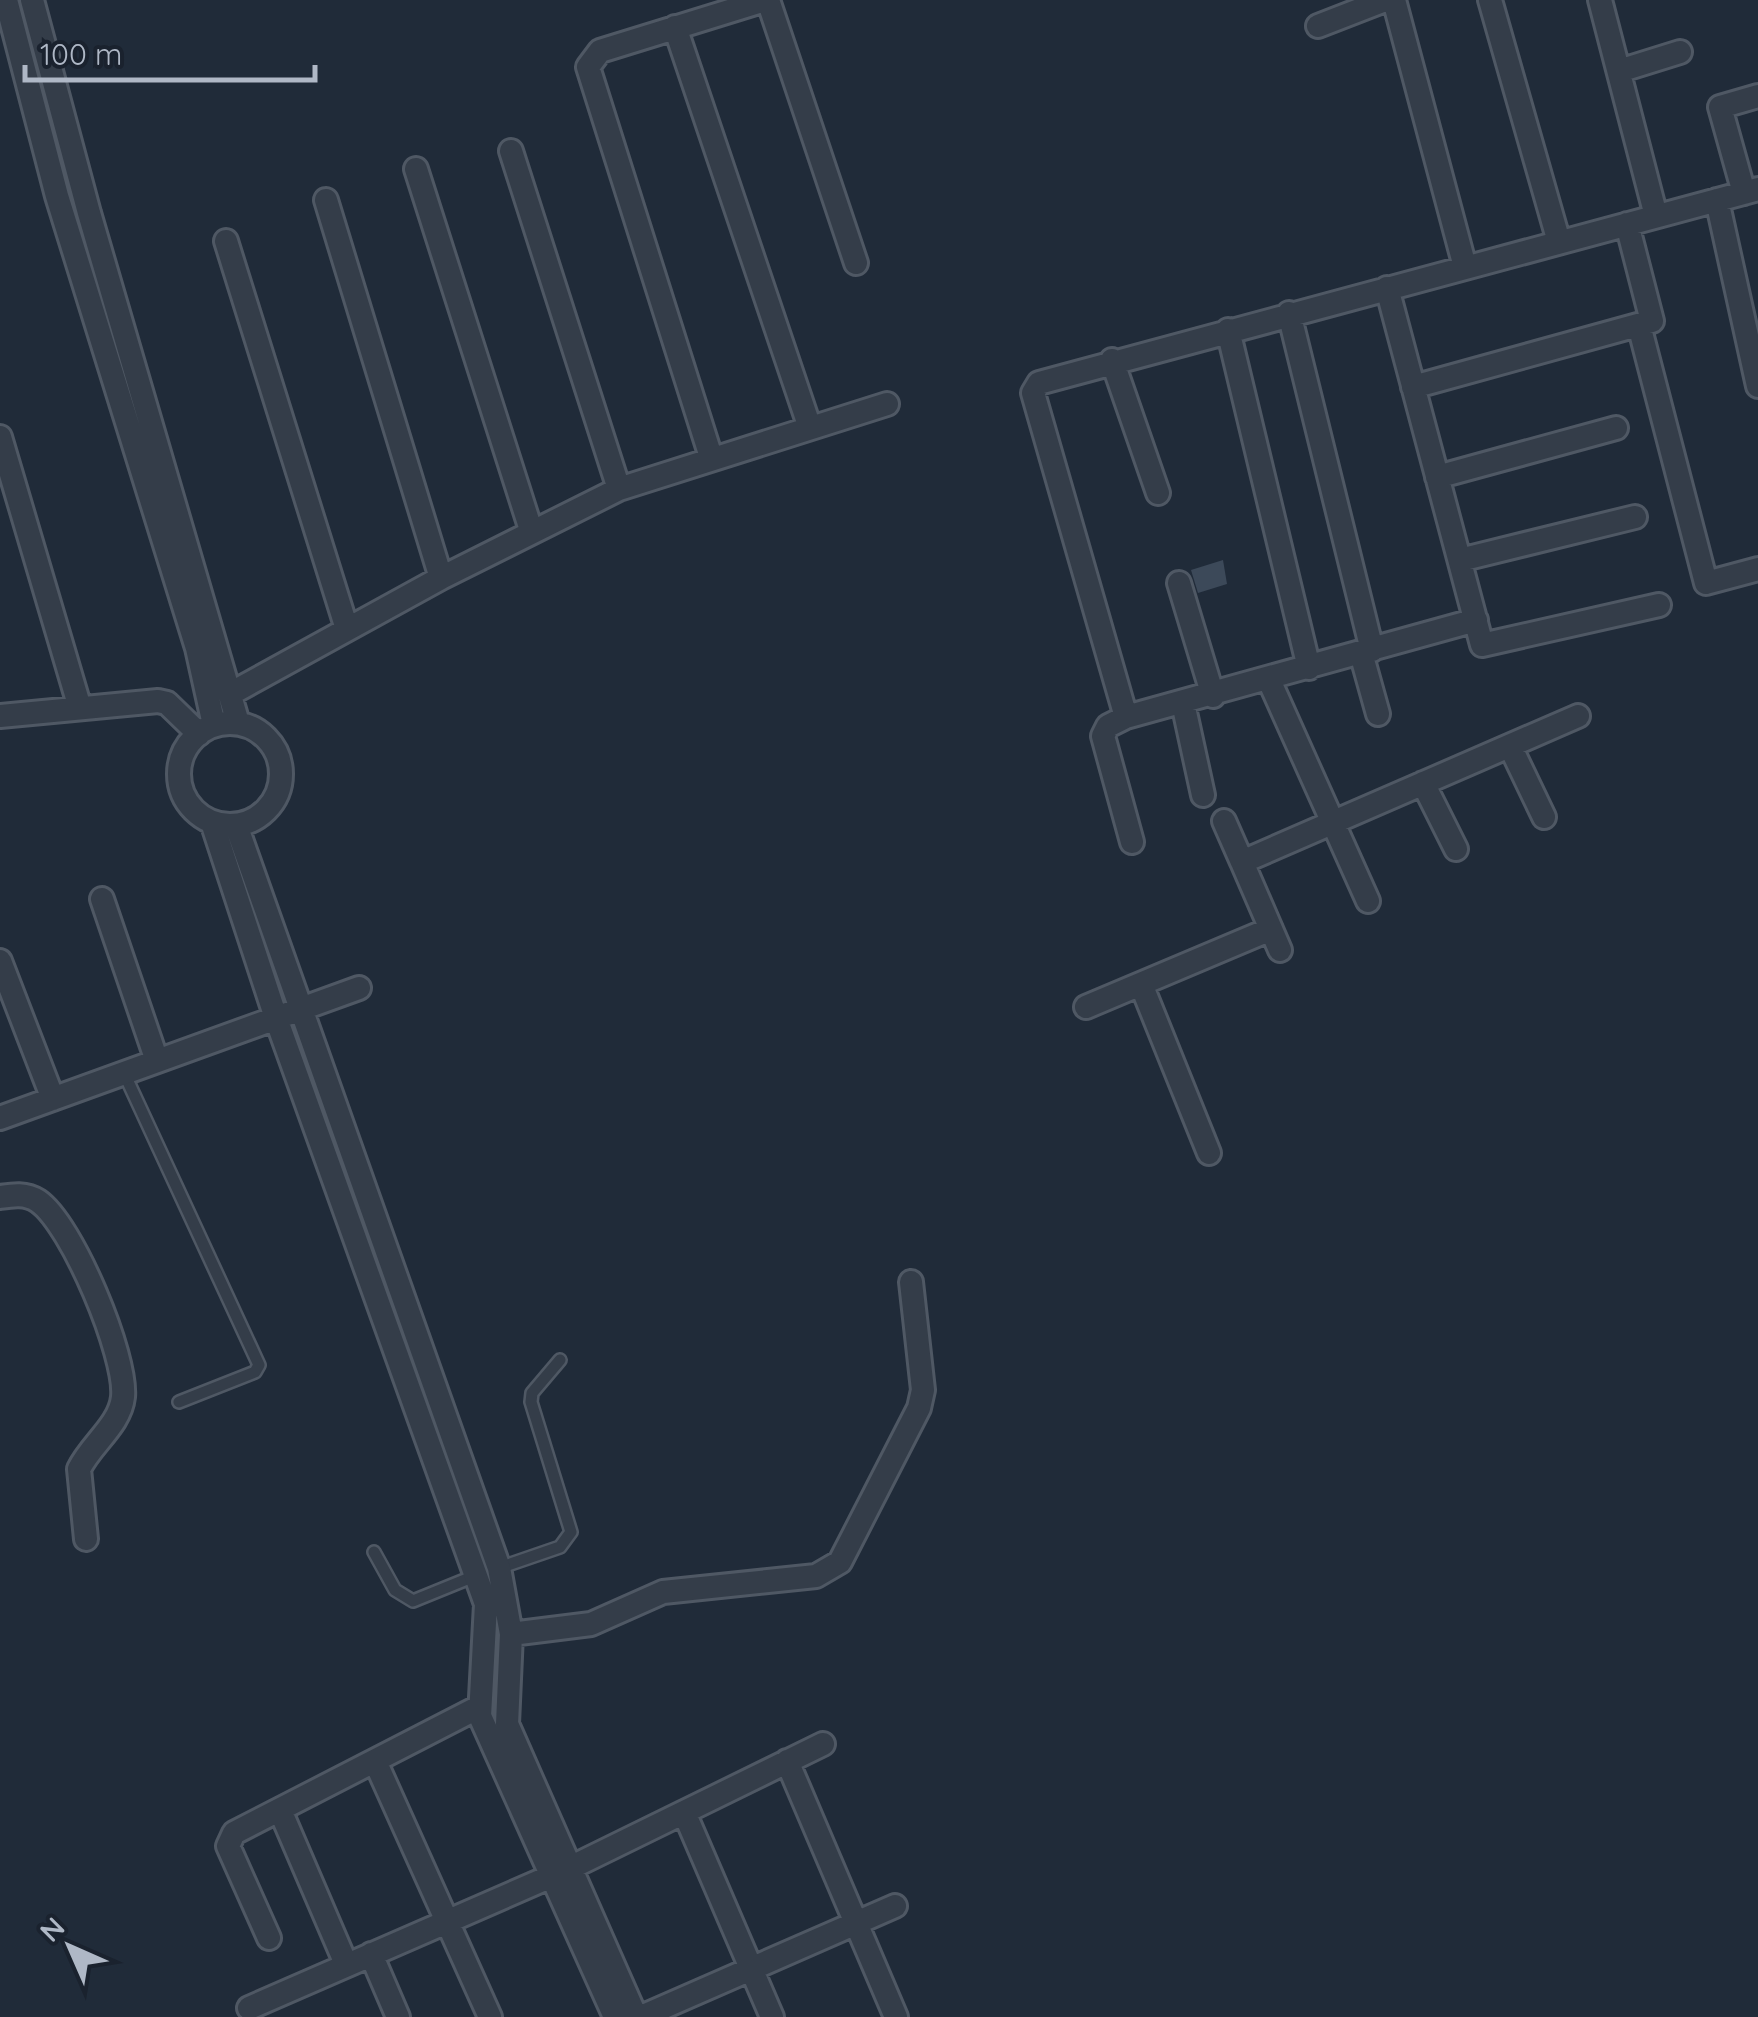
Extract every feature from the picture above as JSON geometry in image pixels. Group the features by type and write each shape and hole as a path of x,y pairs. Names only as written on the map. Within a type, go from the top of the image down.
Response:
{"street":[{"path":"6,0 57,196 197,648 206,730"},
{"path":"32,0 238,724"},
{"path":"711,457 588,67 600,51 767,0 856,262"},
{"path":"1318,26 1385,0"},
{"path":"1394,0 1465,267"},
{"path":"1490,0 1559,242"},
{"path":"1600,0 1656,216"},
{"path":"674,27 809,425"},
{"path":"1618,71 1680,52"},
{"path":"1126,717 1033,393 1048,377 1751,191 1720,107 1758,96"},
{"path":"510,150 619,489"},
{"path":"416,169 531,530"},
{"path":"326,200 441,578"},
{"path":"1717,200 1758,386"},
{"path":"1414,387 1652,321 1627,224"},
{"path":"226,242 347,629"},
{"path":"1387,288 1482,645 1659,605"},
{"path":"1289,314 1378,714"},
{"path":"1639,325 1706,583 1758,569"},
{"path":"1228,330 1310,668"},
{"path":"1112,360 1158,493"},
{"path":"230,694 531,530 619,489 809,425 886,404"},
{"path":"1438,477 1616,428"},
{"path":"0,437 80,708"},
{"path":"1460,560 1634,517"},
{"path":"1179,583 1213,696"},
{"path":"1132,842 1103,736 1108,726 1126,717 1476,620"},
{"path":"1269,680 1368,900"},
{"path":"0,716 167,703 206,730"},
{"path":"1183,704 1204,795"},
{"path":"1242,862 1578,716"},
{"path":"238,724 254,728 276,750 281,780 268,808 256,818 236,825 212,822 186,802 180,786 183,753 206,730 238,724"},
{"path":"1510,746 1544,817"},
{"path":"1423,784 1456,849"},
{"path":"1086,1007 1141,984 1276,940 1224,821"},
{"path":"212,822 276,1018 511,1634 507,1724 615,2017"},
{"path":"236,825 302,1010 488,1572 488,1622 479,1707 638,2017 895,1906"},
{"path":"102,898 157,1061"},
{"path":"0,960 53,1100"},
{"path":"1141,984 1209,1153"},
{"path":"0,1118 359,988"},
{"path":"0,1198 18,1194 40,1202 66,1236 124,1376 119,1413 79,1469 86,1539"},
{"path":"511,1634 591,1624 664,1592 816,1576 840,1562 919,1408 923,1390 911,1282"},
{"path":"268,1938 228,1846 234,1833 479,1707"},
{"path":"249,2008 562,1872 823,1744"},
{"path":"375,1761 490,2017"},
{"path":"788,1761 896,2017"},
{"path":"280,1810 346,1964"},
{"path":"684,1812 772,2017"},
{"path":"371,1954 398,2017"}],"lane":[{"path":"124,1074 259,1366 254,1372 179,1402"},
{"path":"374,1552 395,1590 413,1601 560,1548 570,1532 531,1402 532,1393 560,1360"}],"building":[{"path":"1223,560 1227,584 1198,593 1191,570"}]}
